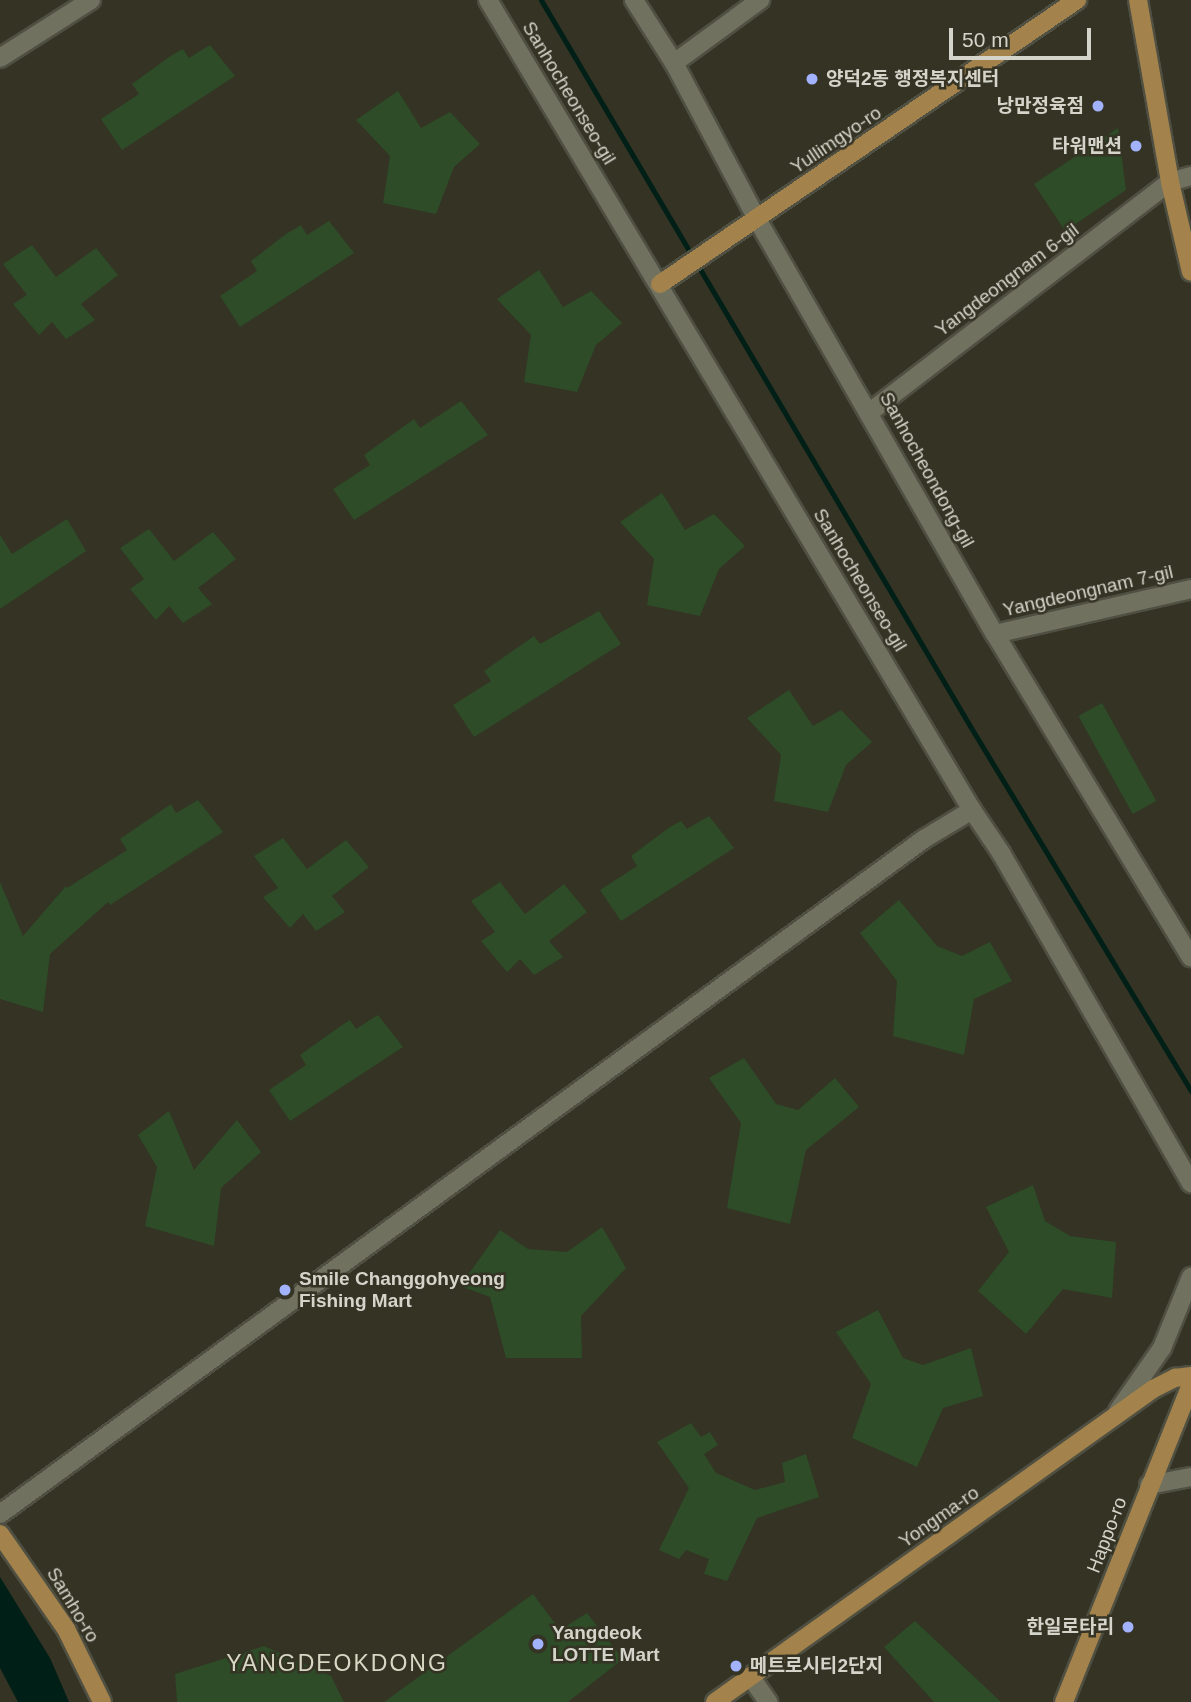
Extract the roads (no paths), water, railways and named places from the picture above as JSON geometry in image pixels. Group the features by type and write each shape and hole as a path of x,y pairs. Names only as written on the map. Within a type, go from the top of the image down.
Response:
{"main road":[{"name":"Yullimgyo-ro","path":"660,284 1077,0"},
{"path":"1138,0 1170,182 1191,272"},
{"name":"Yongma-ro","path":"715,1702 1153,1389 1175,1378 1191,1376"},
{"name":"Happo-ro","path":"1064,1702 1191,1385"},
{"name":"Samho-ro","path":"0,1534 37,1583 65,1629 102,1702"}],"street":[{"path":"0,58 91,0"},
{"name":"Sanhocheonseo-gil","path":"488,0 972,810 1001,853 1191,1183"},
{"name":"Sanhocheondong-gil","path":"634,0 674,63 757,219 995,634 1191,957"},
{"path":"674,63 760,0"},
{"path":"1170,182 1191,176"},
{"name":"Yangdeongnam 6-gil","path":"870,412 1170,182"},
{"name":"Yangdeongnam 7-gil","path":"995,634 1191,589"},
{"path":"0,1514 924,839 972,810"},
{"path":"1105,1425 1132,1395 1156,1359 1191,1277"},
{"path":"1149,1485 1191,1476"},
{"path":"750,1676 768,1702"}],"water":[{"path":"0,1577 50,1658 69,1702 18,1702 0,1668"}],"waterway":[{"path":"541,0 970,726 1191,1091"}],"place":[{"name":"양덕2동 행정복지센터","path":"812,79"},
{"name":"낭만정육점","path":"1098,106"},
{"name":"타워맨션","path":"1136,146"},
{"name":"Smile Changgohyeong Fishing Mart","path":"285,1290"},
{"name":"한일로타리","path":"1128,1627"},
{"name":"Yangdeok LOTTE Mart","path":"538,1644"},
{"name":"메트로시티2단지","path":"736,1666"}],"district":[{"name":"YANGDEOKDONG","path":"337,1663"}]}
